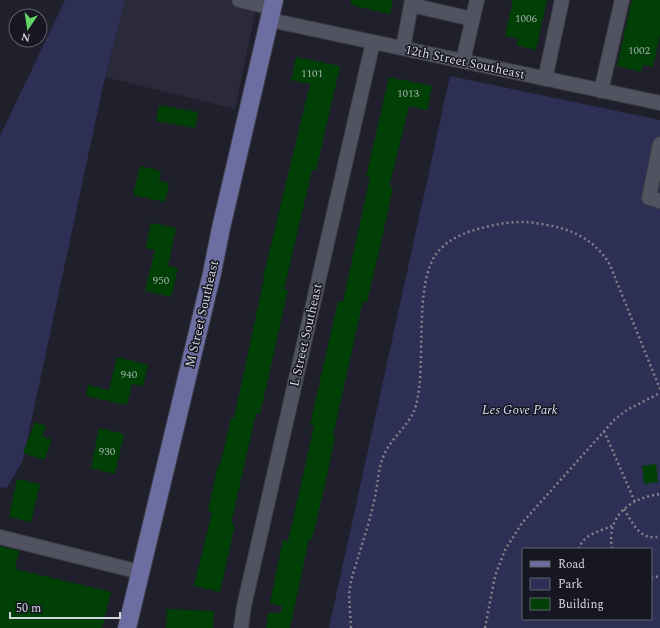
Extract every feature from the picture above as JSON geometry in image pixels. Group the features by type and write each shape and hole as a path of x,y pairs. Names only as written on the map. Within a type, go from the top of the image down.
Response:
{"main road":[{"name":"M Street Southeast","path":"127,628 211,280 221,228 273,9"}],"street":[{"name":"12th Street Southeast","path":"239,0 273,9 373,42 660,103"},
{"path":"463,61 477,0"},
{"path":"544,79 562,0"},
{"path":"601,91 622,0"},
{"path":"403,48 412,3 472,19"},
{"name":"L Street Southeast","path":"241,628 244,606 373,42"},
{"path":"659,151 649,198 660,201"},
{"path":"0,537 140,572"}],"path":[{"path":"351,628 349,594 375,497 384,456 392,440 414,412 417,402 421,373 422,322 427,276 436,254 446,244 465,233 495,224 527,222 560,226 588,240 603,253 610,265 660,389"},
{"path":"485,628 495,576 505,550 519,528 615,419 627,410 660,393"},
{"path":"604,431 635,502"},
{"path":"612,548 612,526 617,516 624,509 635,502 659,495"},
{"path":"624,509 632,522 645,537 649,538 660,536"},
{"path":"579,548 586,538 612,526"}],"shaded area":[{"path":"125,0 258,0 235,109 105,77"}],"green space":[{"path":"65,0 125,0 105,77 23,460 7,488 0,487 0,136 42,48 48,48 48,36"},
{"name":"Les Gove Park","path":"450,76 660,120 660,628 329,628"}],"building":[{"path":"351,0 393,0 390,14 351,5"},
{"path":"513,0 547,0 536,50 516,45 518,38 505,36"},
{"path":"632,0 660,0 660,35 653,67 643,65 641,72 617,66"},
{"path":"296,57 340,66 316,171 312,170 284,289 288,290 260,414 256,413 244,466 231,524 235,525 220,592 194,586 212,512 208,511 218,465 220,466 231,418 234,418 263,278 310,84 291,80"},
{"path":"389,77 432,86 427,110 409,106 389,187 393,187 380,247 367,302 363,301 333,436 335,437 325,485 312,539 309,539 290,628 266,628 268,613 281,613 282,606 270,603 283,540 288,541 302,480 314,426 310,425 338,301 343,302 370,177 366,177"},
{"path":"159,105 198,112 195,128 156,121"},
{"path":"140,166 161,171 159,181 169,183 165,202 133,195"},
{"path":"151,223 176,228 168,266 178,268 171,297 145,291 155,250 146,248"},
{"path":"117,357 148,365 143,386 132,384 127,405 86,396 88,385 109,390"},
{"path":"35,422 46,426 42,436 52,440 44,460 23,453"},
{"path":"99,428 124,434 115,474 91,468"},
{"path":"656,464 658,482 644,484 642,466"},
{"path":"17,479 40,484 31,522 9,517"},
{"path":"0,546 19,551 15,569 111,592 102,628 0,628"},
{"path":"167,609 214,611 213,628 166,628"}]}
